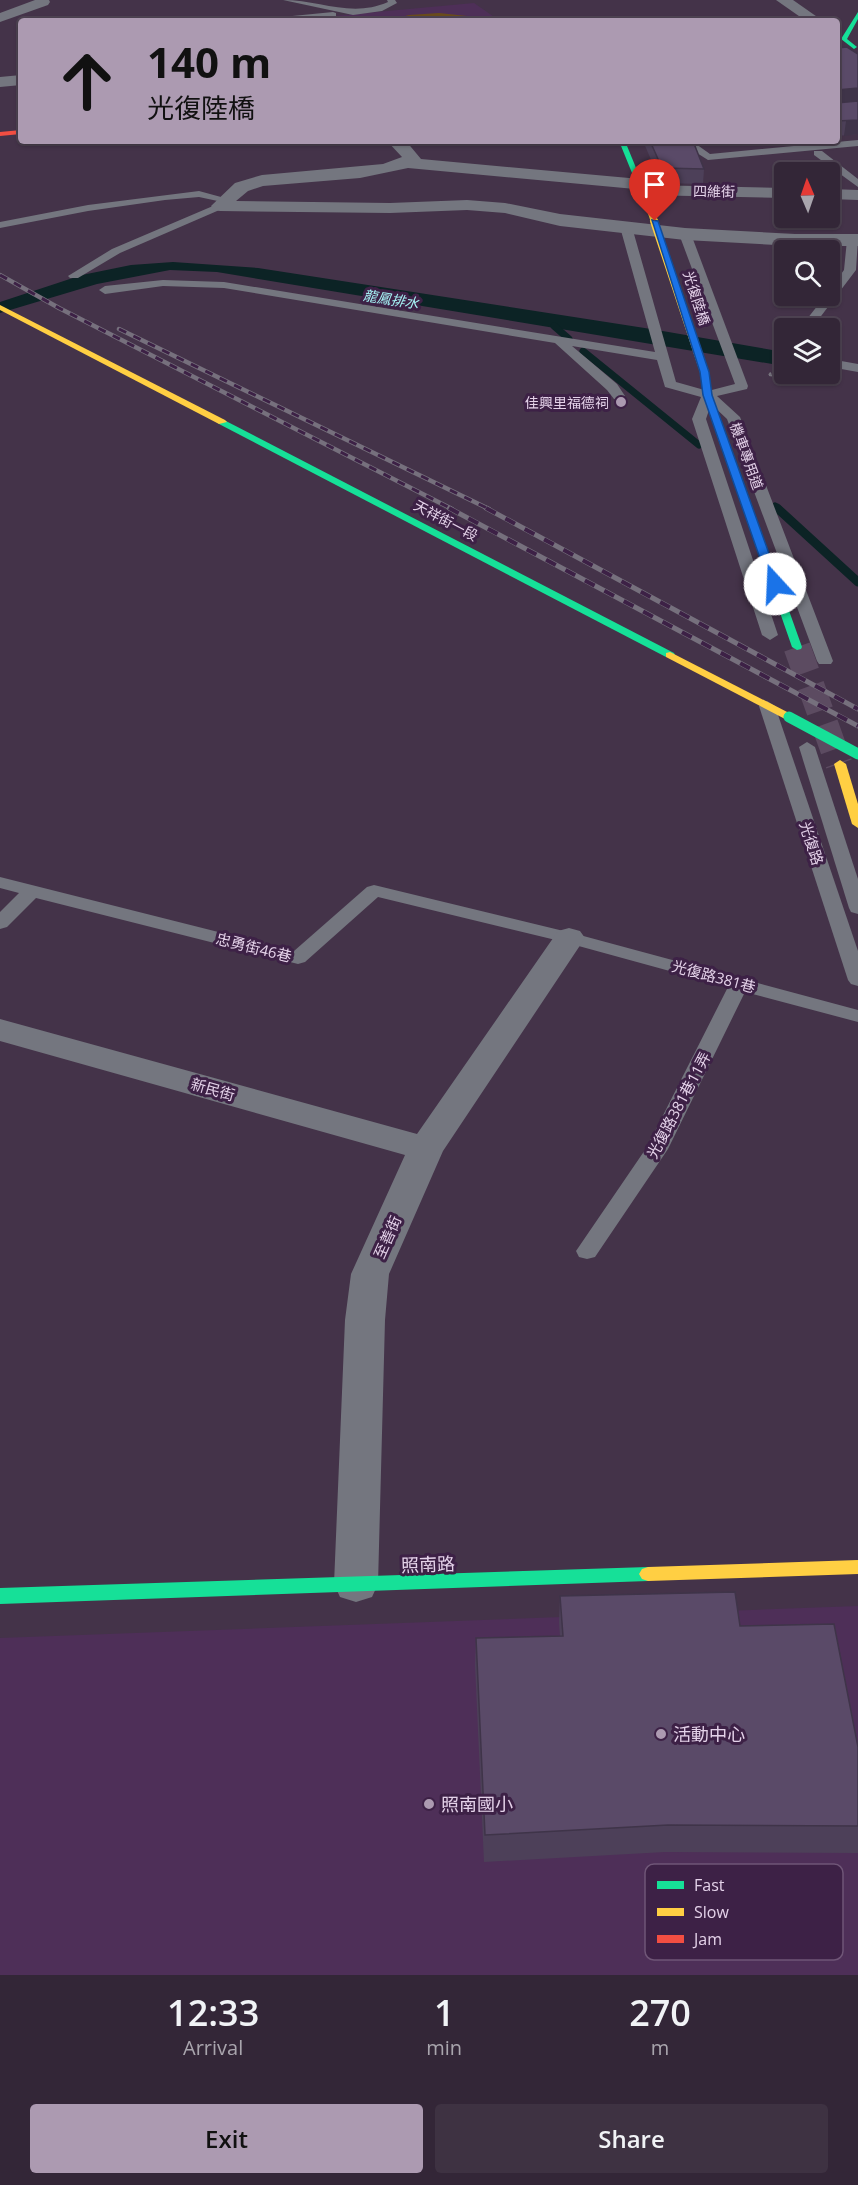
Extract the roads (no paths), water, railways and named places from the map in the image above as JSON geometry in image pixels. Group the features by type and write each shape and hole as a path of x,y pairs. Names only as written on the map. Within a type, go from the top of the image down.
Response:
{"street":[{"path":"783,0 811,18"},
{"path":"0,18 43,1 52,15"},
{"path":"848,44 858,14"},
{"path":"0,82 18,80"},
{"path":"0,134 18,132"},
{"path":"398,144 411,160"},
{"path":"623,144 644,191"},
{"path":"224,203 242,186 264,179 367,171 411,160 429,147"},
{"name":"四維街","path":"411,160 644,191 774,193"},
{"name":"光復陸橋","path":"644,191 705,372 708,395"},
{"path":"840,194 858,195"},
{"path":"224,203 390,208 467,205 505,208 560,220 685,234 795,240 855,240"},
{"name":"天祥街一段","path":"0,307 858,754"},
{"path":"708,395 797,647"},
{"path":"840,765 858,824"},
{"name":"至善街","path":"356,1584 364,1320 370,1274 426,1149 569,938"},
{"name":"新民街","path":"0,1030 426,1149"},
{"name":"照南路","path":"0,1596 858,1567"}],"lane":[{"path":"287,0 305,2 345,14"},
{"path":"304,18 380,10 393,3 392,0"},
{"path":"684,144 692,146 708,157 858,143"},
{"path":"812,147 858,184"},
{"path":"0,225 88,208 165,197 199,194 224,203"},
{"path":"74,276 116,251 224,203"},
{"path":"626,227 670,384 708,395 742,386 685,234"},
{"path":"814,318 850,270 855,240"},
{"path":"105,290 163,283 224,285 558,340 661,354"},
{"path":"558,340 619,396"},
{"path":"840,365 858,368"},
{"path":"708,395 699,419 770,635"},
{"name":"機車專用道","path":"708,395 733,417 825,661"},
{"name":"光復路","path":"767,705 858,980"},
{"path":"807,747 858,908"},
{"path":"0,882 32,891 0,923"},
{"name":"忠勇街46巷","path":"32,891 298,958 374,891 569,938"},
{"name":"光復路381巷","path":"569,938 858,1016"},
{"name":"光復路381巷11弄","path":"587,1251 657,1149 740,983"}],"water":[{"name":"龍鳳排水","path":"173,262 258,268 774,350 774,364 217,272 170,270 97,284 0,313 0,302 82,275 131,265"}],"waterway":[{"path":"554,326 569,339"},
{"path":"583,351 699,445"},
{"path":"775,506 779,509"},
{"path":"777,508 858,582"}],"tunnel":[{"path":"797,647 839,764"}],"railway":[{"path":"0,275 59,308 452,509"},
{"path":"119,329 489,509"},
{"path":"449,508 858,726"},
{"path":"486,508 858,709"}],"place":[{"name":"佳興里福德祠","path":"621,402"},
{"name":"活動中心","path":"661,1734"},
{"name":"照南國小","path":"429,1804"}]}
